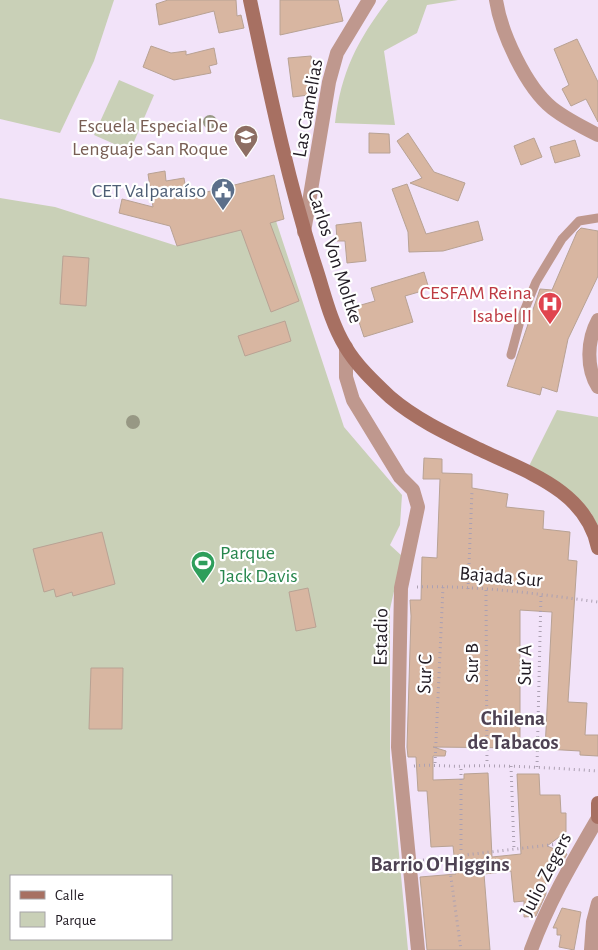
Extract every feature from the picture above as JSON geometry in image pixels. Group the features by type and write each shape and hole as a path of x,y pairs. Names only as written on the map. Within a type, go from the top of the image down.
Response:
{"main road":[{"name":"Carlos Von Moltke","path":"250,0 284,155 304,232 330,316 346,347 364,370 391,397 426,423 533,473 556,488 587,518 596,535 598,548"},
{"path":"598,802 598,818"}],"street":[{"name":"Las Camelias","path":"304,232 331,75 337,53 369,0"},
{"path":"496,0 511,46 536,92 551,108 598,135"},
{"path":"598,320 593,329 589,361 598,387"},
{"name":"Estadio","path":"346,347 346,377 354,400 400,477 413,490 418,507 401,588 399,767 418,950"},
{"name":"Julio Zegers","path":"532,950 542,921 562,881 598,818"},
{"path":"591,950 593,922 598,903"}],"lane":[{"path":"511,355 520,320 536,282 562,239 579,221 598,218"}],"path":[{"path":"468,589 472,492"},
{"name":"Bajada Sur","path":"401,588 443,586 541,594 598,602"},
{"name":"Sur C","path":"435,763 443,586"},
{"name":"Sur B","path":"486,590 487,765"},
{"name":"Sur A","path":"537,767 541,594"},
{"path":"399,767 435,763 461,766 487,765 598,771"},
{"path":"461,766 461,855"},
{"path":"510,766 514,849"},
{"path":"410,861 567,843"},
{"path":"448,856 461,950"}],"green space":[{"path":"0,0 114,0 94,61 60,133 0,119"},
{"path":"388,0 458,0 427,5 417,33 384,51 395,125 335,123 341,88 352,58 367,29"},
{"path":"119,80 154,95 130,151 94,135"},
{"name":"Parque Jack Davis","path":"0,198 55,207 177,246 276,221 344,427 402,495 400,525 390,545 402,556 390,609 390,758 408,950 0,950"},
{"path":"557,410 598,417 598,526 591,513 527,470"}],"building":[{"path":"168,0 236,0 237,16 241,15 244,28 219,33 214,11 159,25 156,4"},
{"path":"280,0 338,0 343,21 280,35"},
{"path":"577,39 598,82 598,122 586,99 571,106 562,89 569,85 554,49"},
{"path":"151,46 171,53 186,51 186,55 214,48 217,64 209,66 211,73 174,80 143,67"},
{"path":"311,56 316,94 293,97 288,58"},
{"path":"369,133 389,134 390,153 369,153"},
{"path":"408,133 434,172 465,183 458,201 410,183 422,178 397,141"},
{"path":"534,138 542,157 521,165 514,146"},
{"path":"575,140 580,156 555,163 550,147"},
{"path":"165,171 166,181 184,178 187,197 274,175 284,219 270,223 299,301 271,312 241,230 177,246 170,226 119,213 122,199 153,207 148,174"},
{"path":"407,184 426,234 478,221 483,240 443,251 409,252 408,232 392,189"},
{"path":"361,222 366,261 347,263 345,241 337,241 336,225"},
{"name":"CESFAM Reina Isabel II","path":"581,228 598,231 598,276 568,339 557,392 542,387 540,395 507,386 540,289 552,290 577,232"},
{"path":"63,256 89,258 86,306 60,304"},
{"path":"424,272 429,289 405,296 413,322 364,337 354,307 375,301 371,288"},
{"path":"285,321 291,341 245,356 238,336"},
{"path":"424,458 442,459 442,473 472,474 472,488 508,494 506,507 544,511 543,529 570,532 568,560 577,561 568,702 587,703 585,735 598,735 598,756 580,755 580,751 545,749 552,612 520,610 520,748 433,747 446,751 445,756 433,756 433,780 464,779 464,774 488,773 492,857 521,854 517,774 539,774 540,795 560,795 561,813 566,813 566,832 547,846 567,854 560,867 545,868 546,894 536,916 524,917 524,901 514,902 511,871 484,874 490,950 427,950 420,877 456,874 453,846 431,847 427,791 418,791 416,757 408,757 407,747 410,600 421,600 422,557 437,558 440,479 423,479"},
{"path":"102,532 115,584 73,596 72,592 56,597 54,589 44,592 33,549"},
{"path":"308,588 316,627 296,631 289,592"},
{"path":"91,668 123,668 122,729 89,729"},
{"path":"562,908 581,912 574,950 559,947 561,935 557,935 557,928 553,928"}],"place":[{"name":"Escuela Especial De Lenguaje San Roque","path":"246,158"},
{"name":"CET Valparaíso","path":"223,211"},
{"name":"CESFAM Reina Isabel II","path":"550,325"},
{"name":"Parque Jack Davis","path":"203,584"}],"district":[{"name":"Chilena de Tabacos","path":"513,730"},
{"name":"Barrio O'Higgins","path":"440,864"}]}
